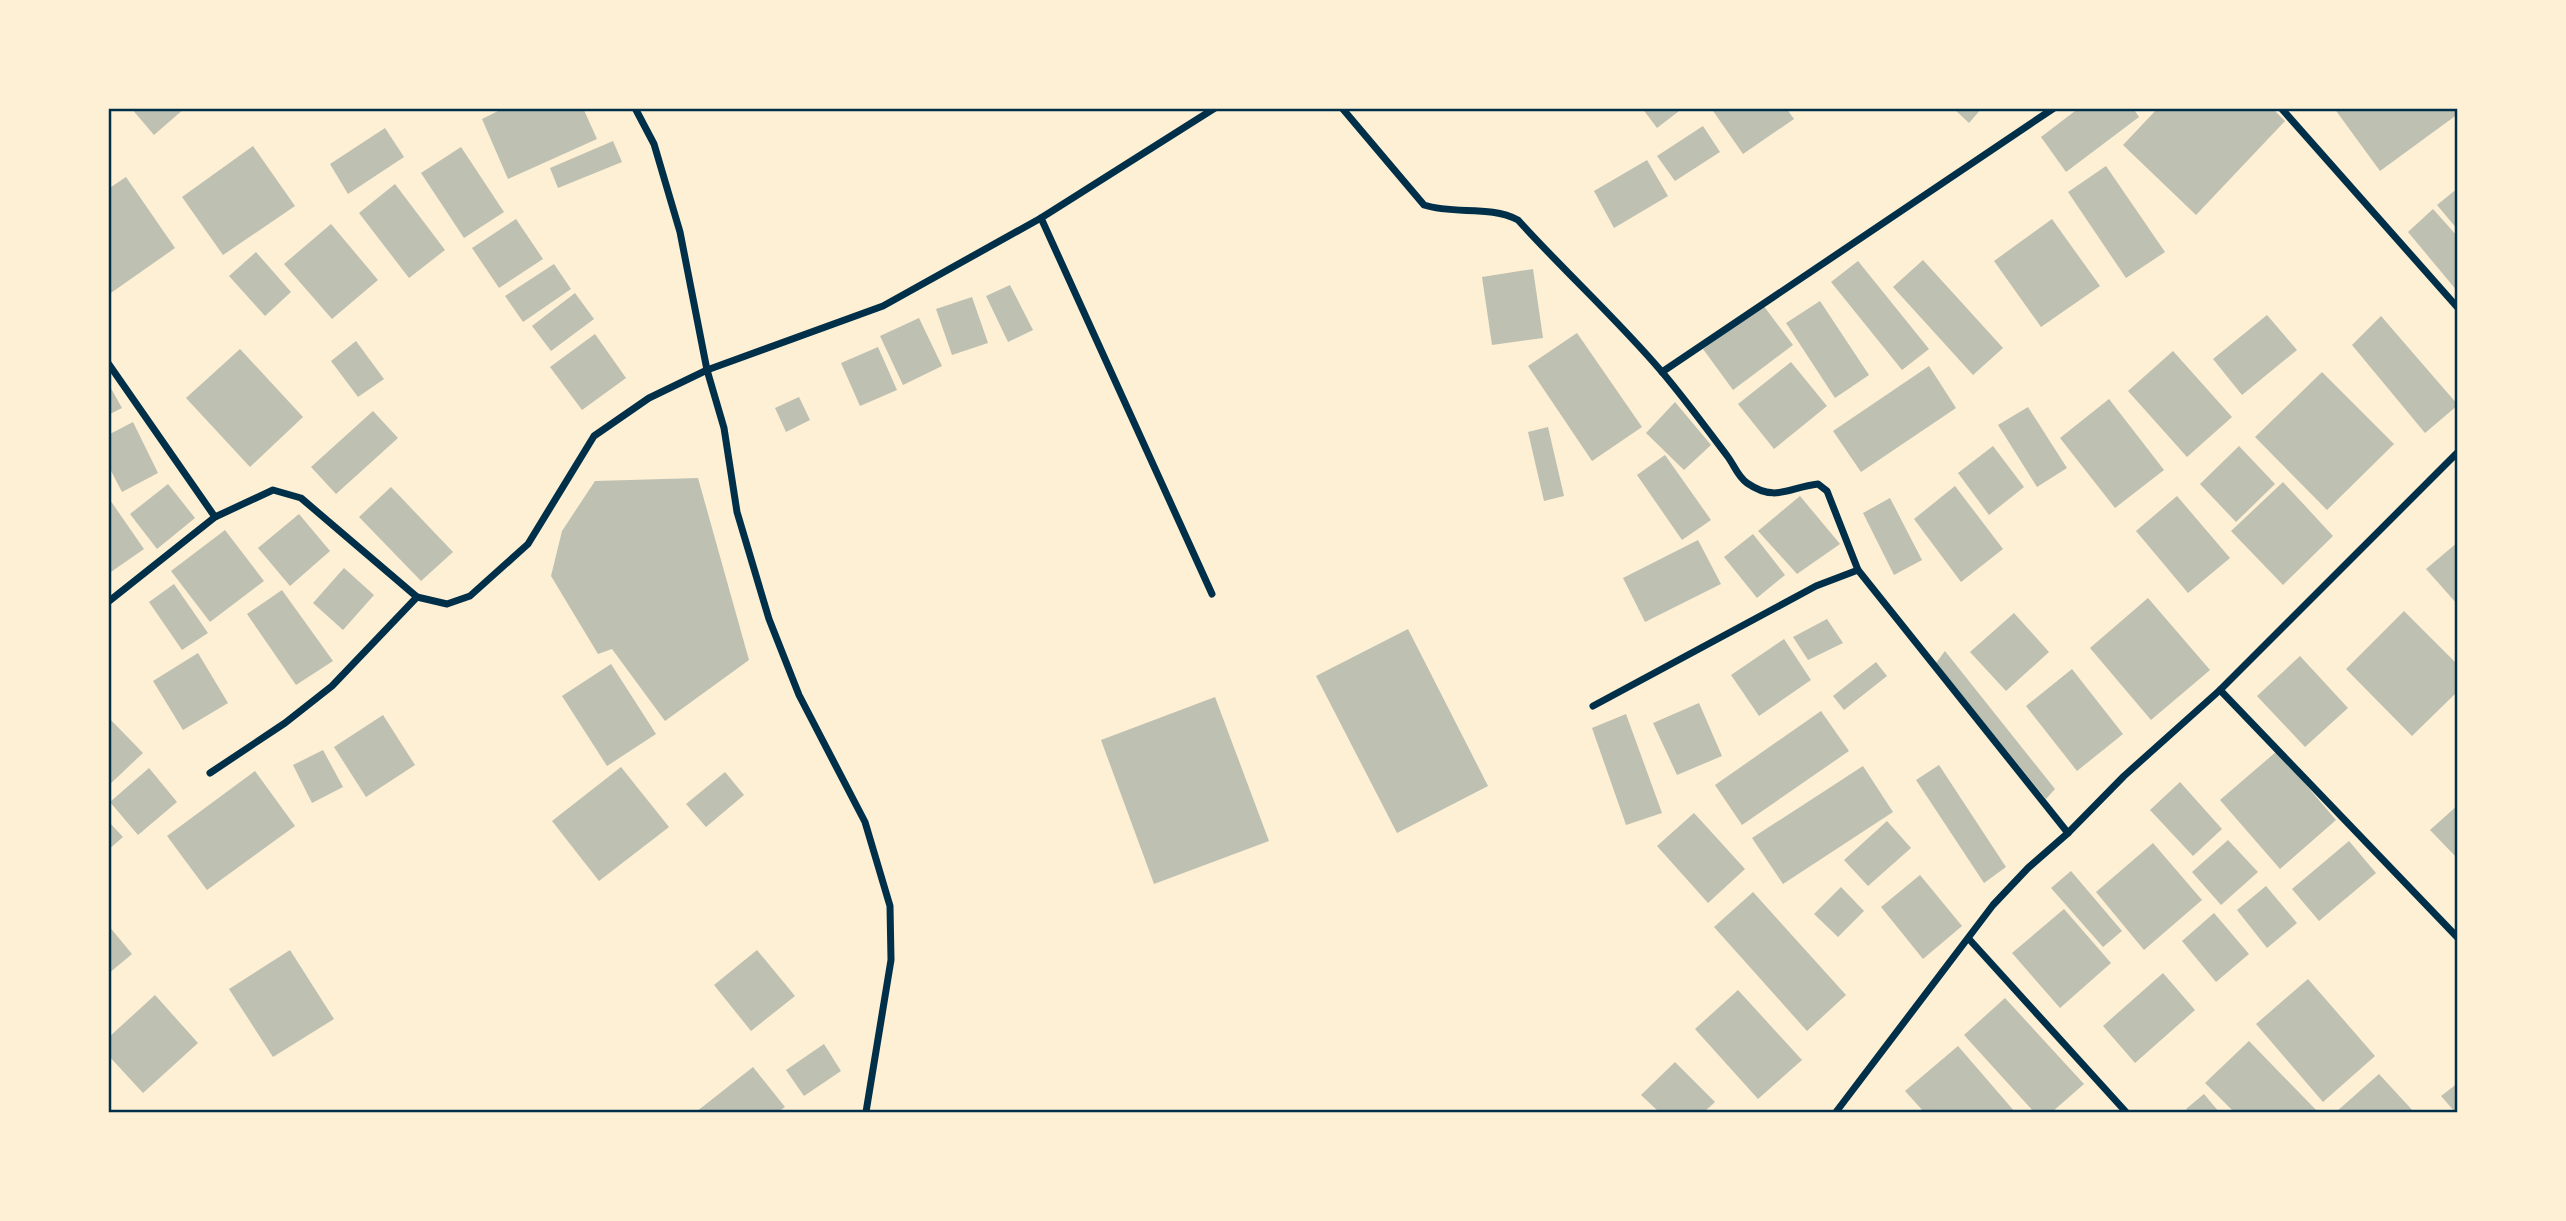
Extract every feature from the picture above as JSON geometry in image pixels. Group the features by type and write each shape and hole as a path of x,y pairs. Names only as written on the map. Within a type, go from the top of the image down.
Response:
{"street":[{"path":"635,108 654,144 680,232 707,370 724,428 737,512 769,619 799,695 864,822 890,906 891,960 866,1112"},
{"path":"108,602 215,517 273,490 302,498 417,597 447,604 470,596 528,544 594,436 649,398 707,370 883,306 1041,218 1215,108"},
{"path":"1342,108 1424,205 1442,211 1486,211 1518,220 1662,372 1744,481 1755,488 1776,494 1818,484 1827,491 1858,570 2068,833"},
{"path":"1662,372 2054,108"},
{"path":"2280,108 2458,308"},
{"path":"1041,218 1212,594"},
{"path":"108,363 215,517"},
{"path":"1836,1112 1993,905 2123,776 2220,690 2458,452"},
{"path":"1593,706 1816,586 1858,570"},
{"path":"210,773 285,723 332,686 417,597"},
{"path":"2220,690 2458,938"},
{"path":"1969,939 2126,1112"}],"building":[{"path":"131,108 185,108 154,135"},
{"path":"504,108 583,108 597,139 508,179 482,119"},
{"path":"1642,108 1683,108 1657,128"},
{"path":"1711,108 1786,108 1794,119 1743,154"},
{"path":"1953,108 1982,108 1969,123"},
{"path":"2079,108 2133,108 2139,117 2066,172 2041,137"},
{"path":"2158,108 2272,108 2285,121 2196,215 2123,145"},
{"path":"2334,108 2458,108 2458,114 2380,171"},
{"path":"1703,126 1720,152 1675,181 1657,156"},
{"path":"385,128 404,157 348,194 330,164"},
{"path":"613,141 622,162 558,188 550,168"},
{"path":"253,146 295,206 223,255 182,197"},
{"path":"461,147 504,212 464,238 421,173"},
{"path":"1647,160 1668,196 1614,228 1594,191"},
{"path":"2106,166 2165,252 2126,278 2068,192"},
{"path":"126,177 175,248 108,295 108,189"},
{"path":"395,184 445,250 409,278 359,213"},
{"path":"2458,188 2458,230 2437,205"},
{"path":"2433,209 2458,237 2458,292 2408,232"},
{"path":"516,219 543,259 499,288 472,248"},
{"path":"2052,219 2100,286 2041,327 1994,261"},
{"path":"331,224 378,280 332,319 284,264"},
{"path":"256,252 291,292 265,316 229,276"},
{"path":"1923,260 2003,348 1973,375 1893,287"},
{"path":"1858,261 1929,349 1902,370 1831,282"},
{"path":"554,264 571,289 523,322 505,296"},
{"path":"1533,269 1543,338 1492,345 1482,277"},
{"path":"1010,285 1033,330 1008,342 986,296"},
{"path":"575,293 594,319 551,351 532,326"},
{"path":"972,297 988,343 952,355 936,309"},
{"path":"1820,301 1869,375 1835,398 1786,323"},
{"path":"1763,305 1793,345 1733,390 1703,349"},
{"path":"2267,315 2297,350 2242,395 2213,359"},
{"path":"2381,316 2458,405 2425,433 2352,345"},
{"path":"919,318 942,366 903,385 880,336"},
{"path":"1577,333 1642,427 1592,461 1528,366"},
{"path":"595,334 626,378 582,410 550,367"},
{"path":"356,341 384,379 358,397 331,361"},
{"path":"878,347 897,390 860,406 841,363"},
{"path":"240,349 303,417 250,467 186,398"},
{"path":"2173,351 2232,417 2187,457 2128,391"},
{"path":"1791,362 1827,406 1774,449 1738,404"},
{"path":"1929,366 1956,408 1861,472 1833,431"},
{"path":"2322,372 2394,444 2327,510 2255,437"},
{"path":"108,383 122,408 108,415"},
{"path":"799,397 810,420 786,432 775,408"},
{"path":"2109,399 2164,470 2115,508 2060,438"},
{"path":"1675,402 1711,445 1684,470 1646,433"},
{"path":"2028,407 2067,468 2037,487 1998,425"},
{"path":"373,411 398,438 336,494 311,467"},
{"path":"133,422 158,473 122,492 108,465 108,435"},
{"path":"1548,427 1564,496 1544,501 1528,432"},
{"path":"1993,446 2024,487 1989,515 1958,473"},
{"path":"2239,446 2275,484 2236,522 2200,484"},
{"path":"1665,455 1711,520 1682,540 1637,475"},
{"path":"698,478 749,660 665,721 612,649 598,654 551,576 562,531 595,481"},
{"path":"2283,482 2333,536 2283,585 2231,531"},
{"path":"168,484 195,518 157,549 130,514"},
{"path":"1955,486 2003,549 1961,582 1914,519"},
{"path":"391,487 453,552 421,581 359,517"},
{"path":"1800,496 1840,544 1797,574 1758,531"},
{"path":"2177,496 2230,558 2188,593 2136,531"},
{"path":"108,497 144,549 108,574"},
{"path":"1890,498 1922,560 1894,575 1863,513"},
{"path":"299,514 330,551 290,586 258,548"},
{"path":"225,530 264,581 210,622 171,571"},
{"path":"1753,534 1785,575 1757,598 1724,557"},
{"path":"1698,540 1721,584 1645,622 1623,578"},
{"path":"2458,542 2458,605 2426,569"},
{"path":"344,568 374,595 343,630 313,603"},
{"path":"174,584 208,633 182,650 149,602"},
{"path":"282,590 333,661 296,685 247,614"},
{"path":"2148,598 2210,670 2151,720 2090,648"},
{"path":"2404,611 2458,665 2458,691 2412,736 2346,669"},
{"path":"2014,613 2049,652 2006,691 1970,652"},
{"path":"1827,619 1843,643 1808,660 1793,637"},
{"path":"1408,629 1488,786 1397,833 1316,676"},
{"path":"1784,639 1811,680 1759,716 1731,675"},
{"path":"1945,651 2055,789 2046,799 1936,663"},
{"path":"198,653 228,703 183,730 153,681"},
{"path":"2300,656 2348,708 2305,747 2257,696"},
{"path":"1876,662 1887,676 1844,710 1833,696"},
{"path":"611,664 656,734 607,766 562,696"},
{"path":"2072,669 2123,734 2077,771 2026,706"},
{"path":"1215,697 1269,841 1154,884 1101,740"},
{"path":"1699,703 1722,756 1677,775 1653,723"},
{"path":"1821,711 1849,751 1742,825 1715,785"},
{"path":"1626,714 1662,813 1626,825 1592,728"},
{"path":"383,715 415,765 366,797 334,747"},
{"path":"108,717 143,753 108,786"},
{"path":"323,750 343,787 312,803 293,765"},
{"path":"2277,751 2336,820 2280,869 2220,800"},
{"path":"1939,765 2006,867 1984,883 1916,780"},
{"path":"1863,766 1893,812 1783,884 1752,838"},
{"path":"621,767 669,827 599,881 552,821"},
{"path":"149,768 177,802 138,835 110,802"},
{"path":"255,771 295,826 207,890 167,836"},
{"path":"725,772 744,795 706,827 686,804"},
{"path":"2180,782 2222,829 2193,856 2150,810"},
{"path":"2458,805 2458,859 2430,830"},
{"path":"1694,813 1745,869 1708,903 1657,846"},
{"path":"108,821 123,837 108,850"},
{"path":"1887,821 1911,848 1868,886 1844,860"},
{"path":"2228,840 2258,872 2221,905 2192,872"},
{"path":"2349,841 2376,873 2319,921 2292,889"},
{"path":"2153,843 2202,900 2144,950 2096,892"},
{"path":"2071,871 2122,931 2103,947 2051,888"},
{"path":"1920,875 1962,926 1923,959 1881,907"},
{"path":"2266,886 2297,923 2267,948 2237,910"},
{"path":"1841,887 1864,911 1838,937 1814,914"},
{"path":"1753,892 1846,995 1807,1031 1714,927"},
{"path":"2064,909 2111,963 2060,1008 2012,953"},
{"path":"2214,913 2249,954 2216,982 2182,941"},
{"path":"108,925 132,954 108,974"},
{"path":"290,950 334,1019 273,1057 229,989"},
{"path":"757,950 795,996 751,1031 714,985"},
{"path":"2163,973 2195,1010 2135,1063 2103,1026"},
{"path":"2308,979 2375,1056 2323,1102 2256,1024"},
{"path":"1738,990 1802,1060 1758,1099 1695,1029"},
{"path":"155,995 198,1043 143,1093 108,1055 108,1038"},
{"path":"2005,998 2084,1084 2052,1112 2034,1112 1964,1035"},
{"path":"2249,1041 2318,1112 2234,1112 2205,1083"},
{"path":"824,1044 841,1071 804,1096 786,1070"},
{"path":"1958,1046 2015,1112 1924,1112 1905,1091"},
{"path":"1675,1062 1715,1102 1704,1112 1659,1112 1641,1095"},
{"path":"753,1067 785,1107 778,1112 696,1112"},
{"path":"2379,1074 2414,1112 2336,1112"},
{"path":"2458,1083 2458,1112 2455,1112 2441,1096"},
{"path":"2204,1094 2219,1112 2189,1112 2186,1109"}]}
